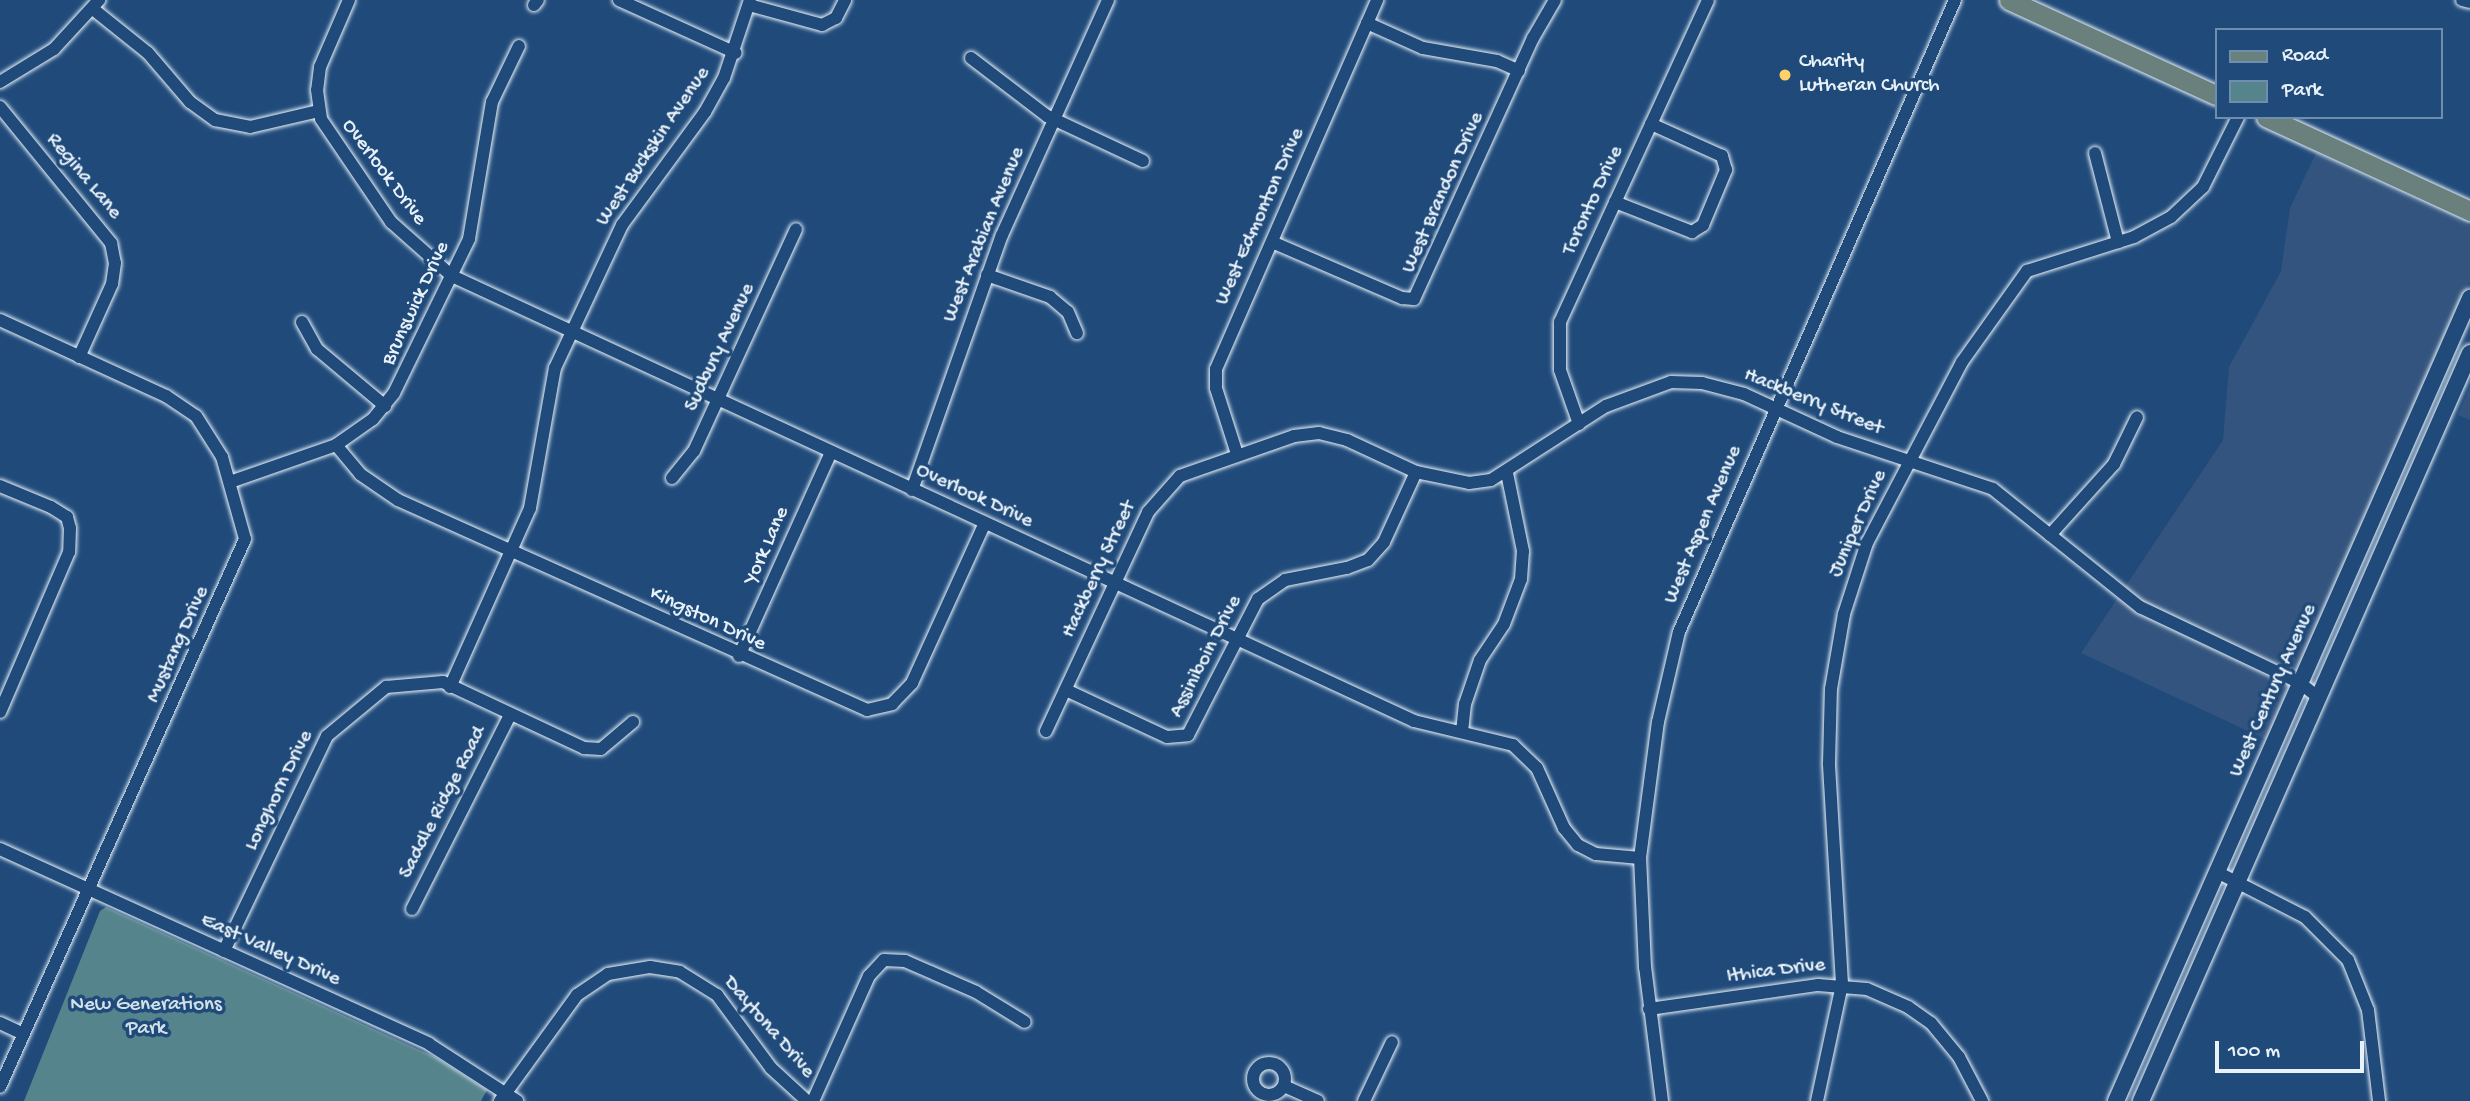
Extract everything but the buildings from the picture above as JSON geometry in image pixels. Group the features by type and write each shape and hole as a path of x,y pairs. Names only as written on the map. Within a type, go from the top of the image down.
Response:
{"main road":[{"path":"2009,0 2214,94"},
{"path":"2270,119 2470,211"},
{"name":"West Century Avenue","path":"2116,1101 2470,298"},
{"name":"West Century Avenue","path":"2141,1101 2470,353"}],"street":[{"path":"0,82 54,49 96,4 148,53 190,102 215,120 250,127 319,111 320,67 349,0"},
{"path":"619,0 736,53"},
{"path":"749,2 822,25 836,18 845,0"},
{"name":"West Arabian Avenue","path":"912,490 987,275 1108,0"},
{"name":"West Edmonton Drive","path":"1237,454 1215,375 1377,0"},
{"name":"West Brandon Drive","path":"1272,242 1402,298 1414,299 1519,71 1555,0"},
{"name":"Toronto Drive","path":"1579,424 1560,370 1560,322 1708,0"},
{"name":"West Aspen Avenue","path":"1662,1101 1649,1009 1640,858 1658,722 1679,632 1955,0"},
{"path":"2462,0 2470,2"},
{"name":"West Buckskin Avenue","path":"450,687 512,551 533,497 549,385 570,334 621,225 705,112 736,53 749,2"},
{"path":"1367,23 1423,48 1497,61 1519,71"},
{"name":"Brunswick Drive","path":"230,482 336,445 385,406 415,358 452,276 477,209 492,102 519,46"},
{"path":"971,58 1054,120 1143,161"},
{"name":"Regina Lane","path":"0,107 106,233 114,253 112,284 79,357"},
{"name":"Overlook Drive","path":"319,111 329,135 391,222 452,276 570,334 1414,721 1501,739 1522,751 1543,778 1564,828 1578,845 1596,854 1640,858"},
{"name":"Juniper Drive","path":"1817,1101 1842,984 1829,754 1831,688 1844,614 1859,561 1908,461 1980,333 2027,271 2153,228 2191,200 2216,167 2237,119"},
{"path":"1615,202 1692,232 1703,225 1726,170 1722,156 1651,124"},
{"path":"2095,153 2118,242"},
{"name":"Sudbury Avenue","path":"672,478 688,461 718,401 796,229"},
{"path":"987,275 1050,297 1068,312 1077,333"},
{"name":"Mustang Drive","path":"0,320 186,407 211,436 230,482 244,531 241,554 0,1087"},
{"path":"302,322 317,349 385,406"},
{"name":"Hackberry Street","path":"1046,731 1115,582 1161,492 1190,470 1237,454 1319,433 1347,440 1416,472 1469,483 1507,472 1606,406 1671,382 1702,383 1775,407 1837,437 1993,489 2140,607 2300,683 2318,697"},
{"path":"2050,535 2114,464 2137,417"},
{"name":"Kingston Drive","path":"336,445 360,474 384,492 851,707 875,710 892,704 912,683 985,523"},
{"name":"York Lane","path":"739,656 831,452"},
{"name":"Assiniboin Drive","path":"1066,690 1167,737 1184,737 1192,731 1250,609 1276,584 1304,574 1347,568 1376,553 1416,472"},
{"path":"1462,732 1465,704 1480,660 1503,624 1521,579 1523,551 1507,472"},
{"path":"0,486 51,507 67,517 70,528 69,551 0,712"},
{"name":"Longhorn Drive","path":"225,951 327,736 386,687 443,682 584,748 601,749 633,722"},
{"name":"Saddle Ridge Road","path":"412,909 510,715"},
{"name":"East Valley Drive","path":"0,849 429,1044 503,1097 517,1101"},
{"path":"2217,872 2305,917 2348,960 2368,1010 2379,1101"},
{"path":"813,1101 869,976 884,960 898,959 976,992 1026,1022"},
{"name":"Daytona Drive","path":"503,1097 587,986 608,974 650,967 680,972 716,995 771,1068 807,1101"},
{"name":"Ithica Drive","path":"1649,1009 1842,984 1894,999 1925,1019 1952,1046 1982,1101"},
{"path":"0,1023 24,1034"},
{"path":"1364,1101 1392,1042"},
{"path":"1284,1086 1318,1101"}],"shaded area":[{"path":"2316,153 2470,226 2470,282 2269,741 2081,653 2223,440 2229,367 2281,271 2290,208"},
{"path":"2470,387 2470,420 2458,415"}],"green space":[{"name":"New Generations Park","path":"106,907 435,1057 487,1090 481,1101 24,1101 100,911"}],"place":[{"name":"Charity Lutheran Church","path":"1785,75"}]}
